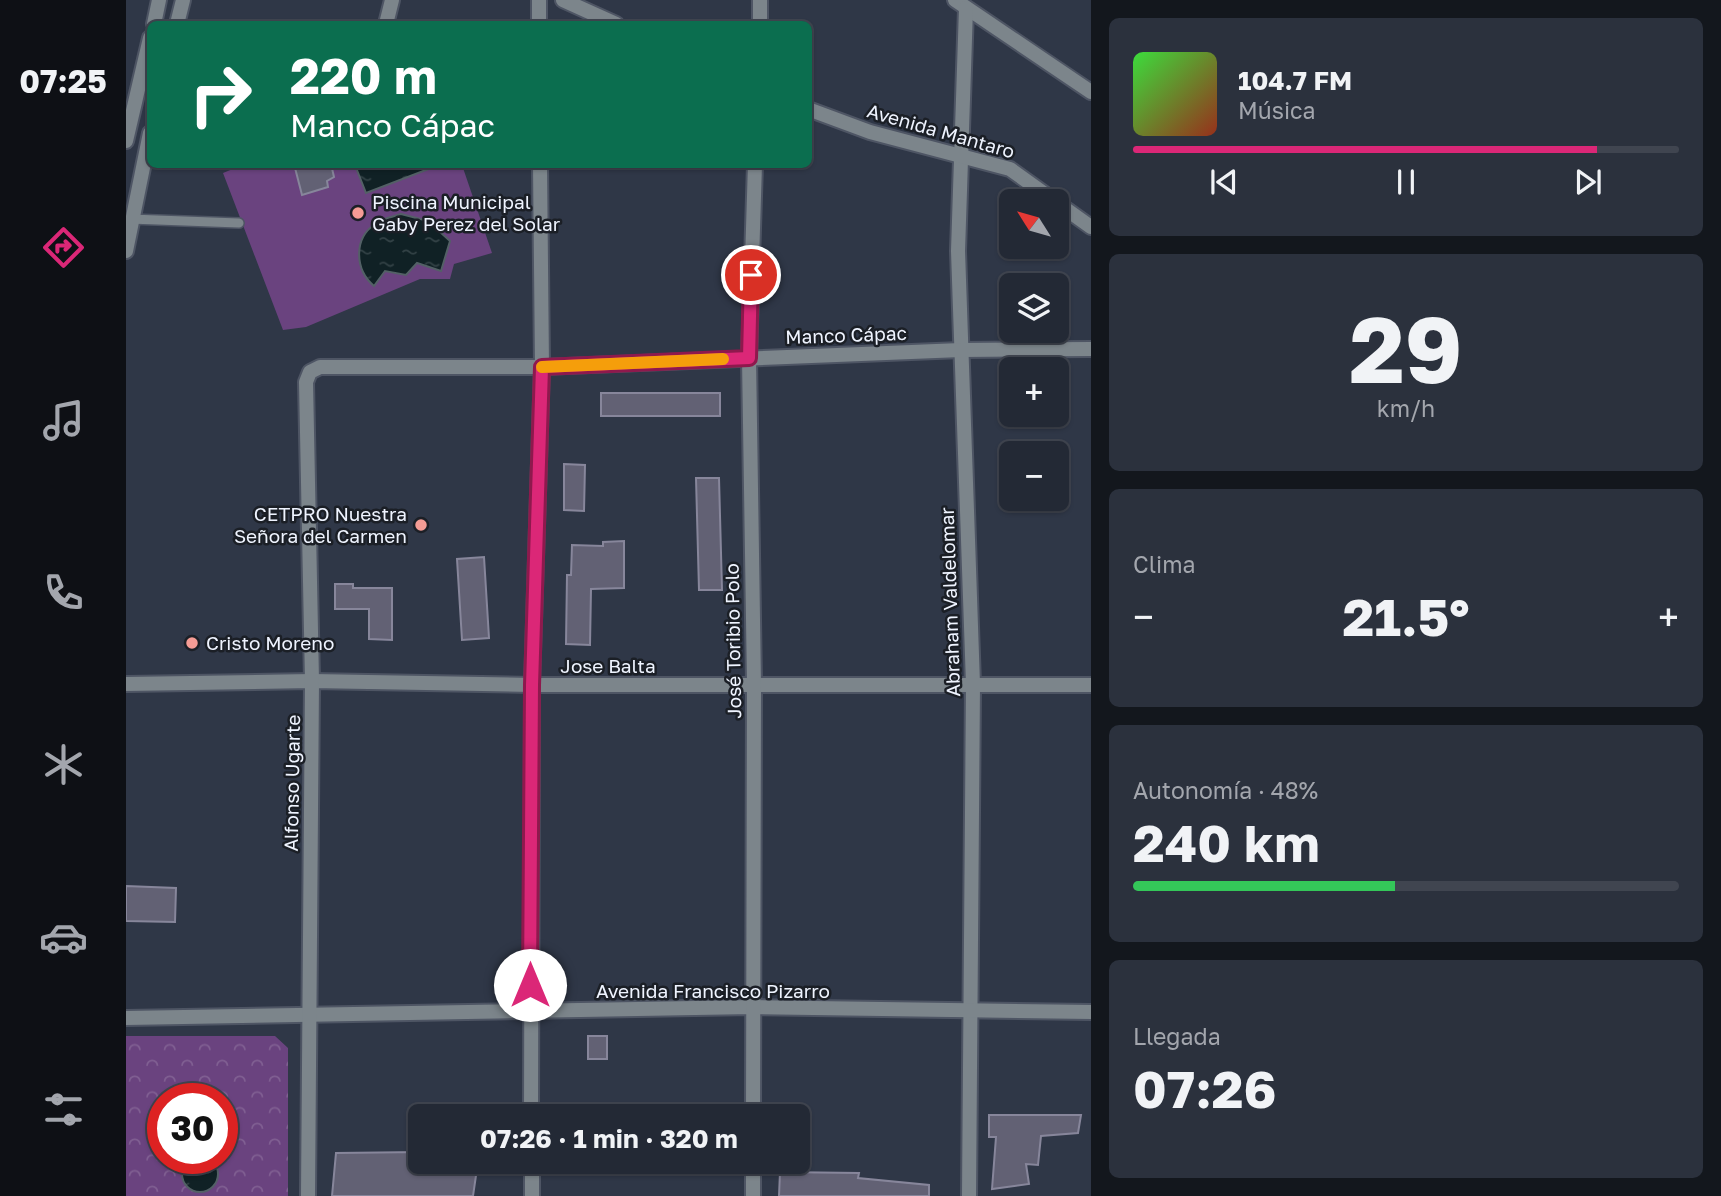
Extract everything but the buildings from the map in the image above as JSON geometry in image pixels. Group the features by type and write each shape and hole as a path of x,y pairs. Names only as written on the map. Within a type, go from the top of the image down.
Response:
{"street":[{"path":"155,21 159,0"},
{"path":"178,21 183,0"},
{"path":"387,21 392,0"},
{"path":"539,0 539,21"},
{"path":"563,0 609,21"},
{"path":"760,0 760,21"},
{"path":"960,4 1091,92"},
{"name":"Abraham Valdelomar","path":"960,4 961,157 958,251 972,684 969,1196"},
{"path":"126,141 147,51"},
{"name":"Avenida Mantaro","path":"812,110 870,132 1010,169 1091,227"},
{"path":"126,251 133,177 147,141"},
{"path":"531,1104 532,685 542,367 540,168"},
{"name":"José Toribio Polo","path":"753,1104 754,684 749,358 755,168"},
{"name":"Manco Cápac","path":"310,372 320,367 542,367 961,350 1091,349"},
{"name":"Alfonso Ugarte","path":"308,1196 312,681 306,382 310,372"},
{"name":"Jose Balta","path":"126,684 312,681 532,685 1091,685"},
{"name":"Avenida Francisco Pizarro","path":"126,1018 752,1007 1091,1012"},
{"path":"532,1174 532,1196"},
{"path":"753,1174 753,1196"}],"lane":[{"path":"130,219 239,223"}],"green space":[{"name":"Piscina Municipal Gaby Perez del Solar","path":"235,168 463,168 492,253 454,264 450,279 420,279 306,327 283,330 223,173"},
{"path":"126,1036 275,1036 288,1048 288,1196 126,1196"}],"water":[{"path":"356,168 431,168 366,193"},
{"path":"401,214 428,221 450,241 441,271 417,263 406,275 385,271 374,286 363,272 360,263 363,238 378,222"},
{"path":"182,1174 218,1174 217,1181 207,1191 193,1191 183,1181"}],"slow traffic":[{"path":"542,367 723,359"}],"place":[{"name":"Piscina Municipal Gaby Perez del Solar","path":"358,213"},
{"name":"CETPRO Nuestra Señora del Carmen","path":"421,525"},
{"name":"Cristo Moreno","path":"192,643"}],"route":[{"path":"530,985 532,685 542,367 749,358 751,275"}]}
